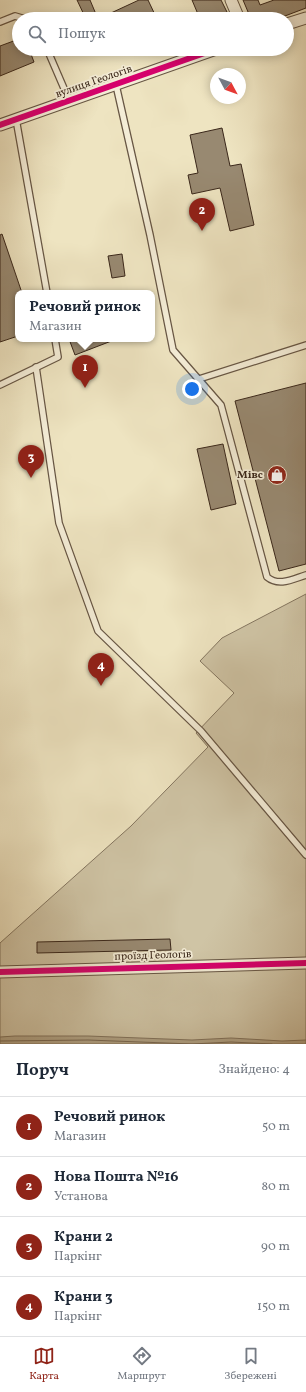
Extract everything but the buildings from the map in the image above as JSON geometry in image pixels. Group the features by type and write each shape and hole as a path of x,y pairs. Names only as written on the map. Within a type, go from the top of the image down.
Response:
{"street":[{"path":"231,0 236,12"},
{"path":"294,22 306,18"},
{"name":"вулиця Геологів","path":"0,125 197,56"},
{"name":"проїзд Геологів","path":"0,972 306,963"}],"lane":[{"path":"0,22 12,17"},
{"path":"50,56 69,100"},
{"path":"116,85 150,235 173,350 221,405 267,577 272,581 279,583 306,575"},
{"path":"16,119 46,290"},
{"path":"0,385 58,357 56,342"},
{"path":"199,379 306,345"},
{"path":"36,367 59,523 98,631 201,731 306,856"}],"shaded area":[{"path":"306,594 306,1044 0,1044 0,943 131,826 208,747 196,733 234,693 200,661 222,638"}],"water":[{"path":"88,1036 192,1040 231,1038 282,1041 306,1040 306,1044 0,1044 0,1037"}],"cycle path":[{"path":"0,125 196,56"},
{"path":"0,972 306,963"}],"place":[{"name":"Нова Пошта №16","path":"202,231"},
{"name":"Речовий ринок","path":"85,388"},
{"name":"Мівс","path":"277,475"},
{"name":"Крани 2","path":"31,478"},
{"name":"Крани 3","path":"101,686"}]}
